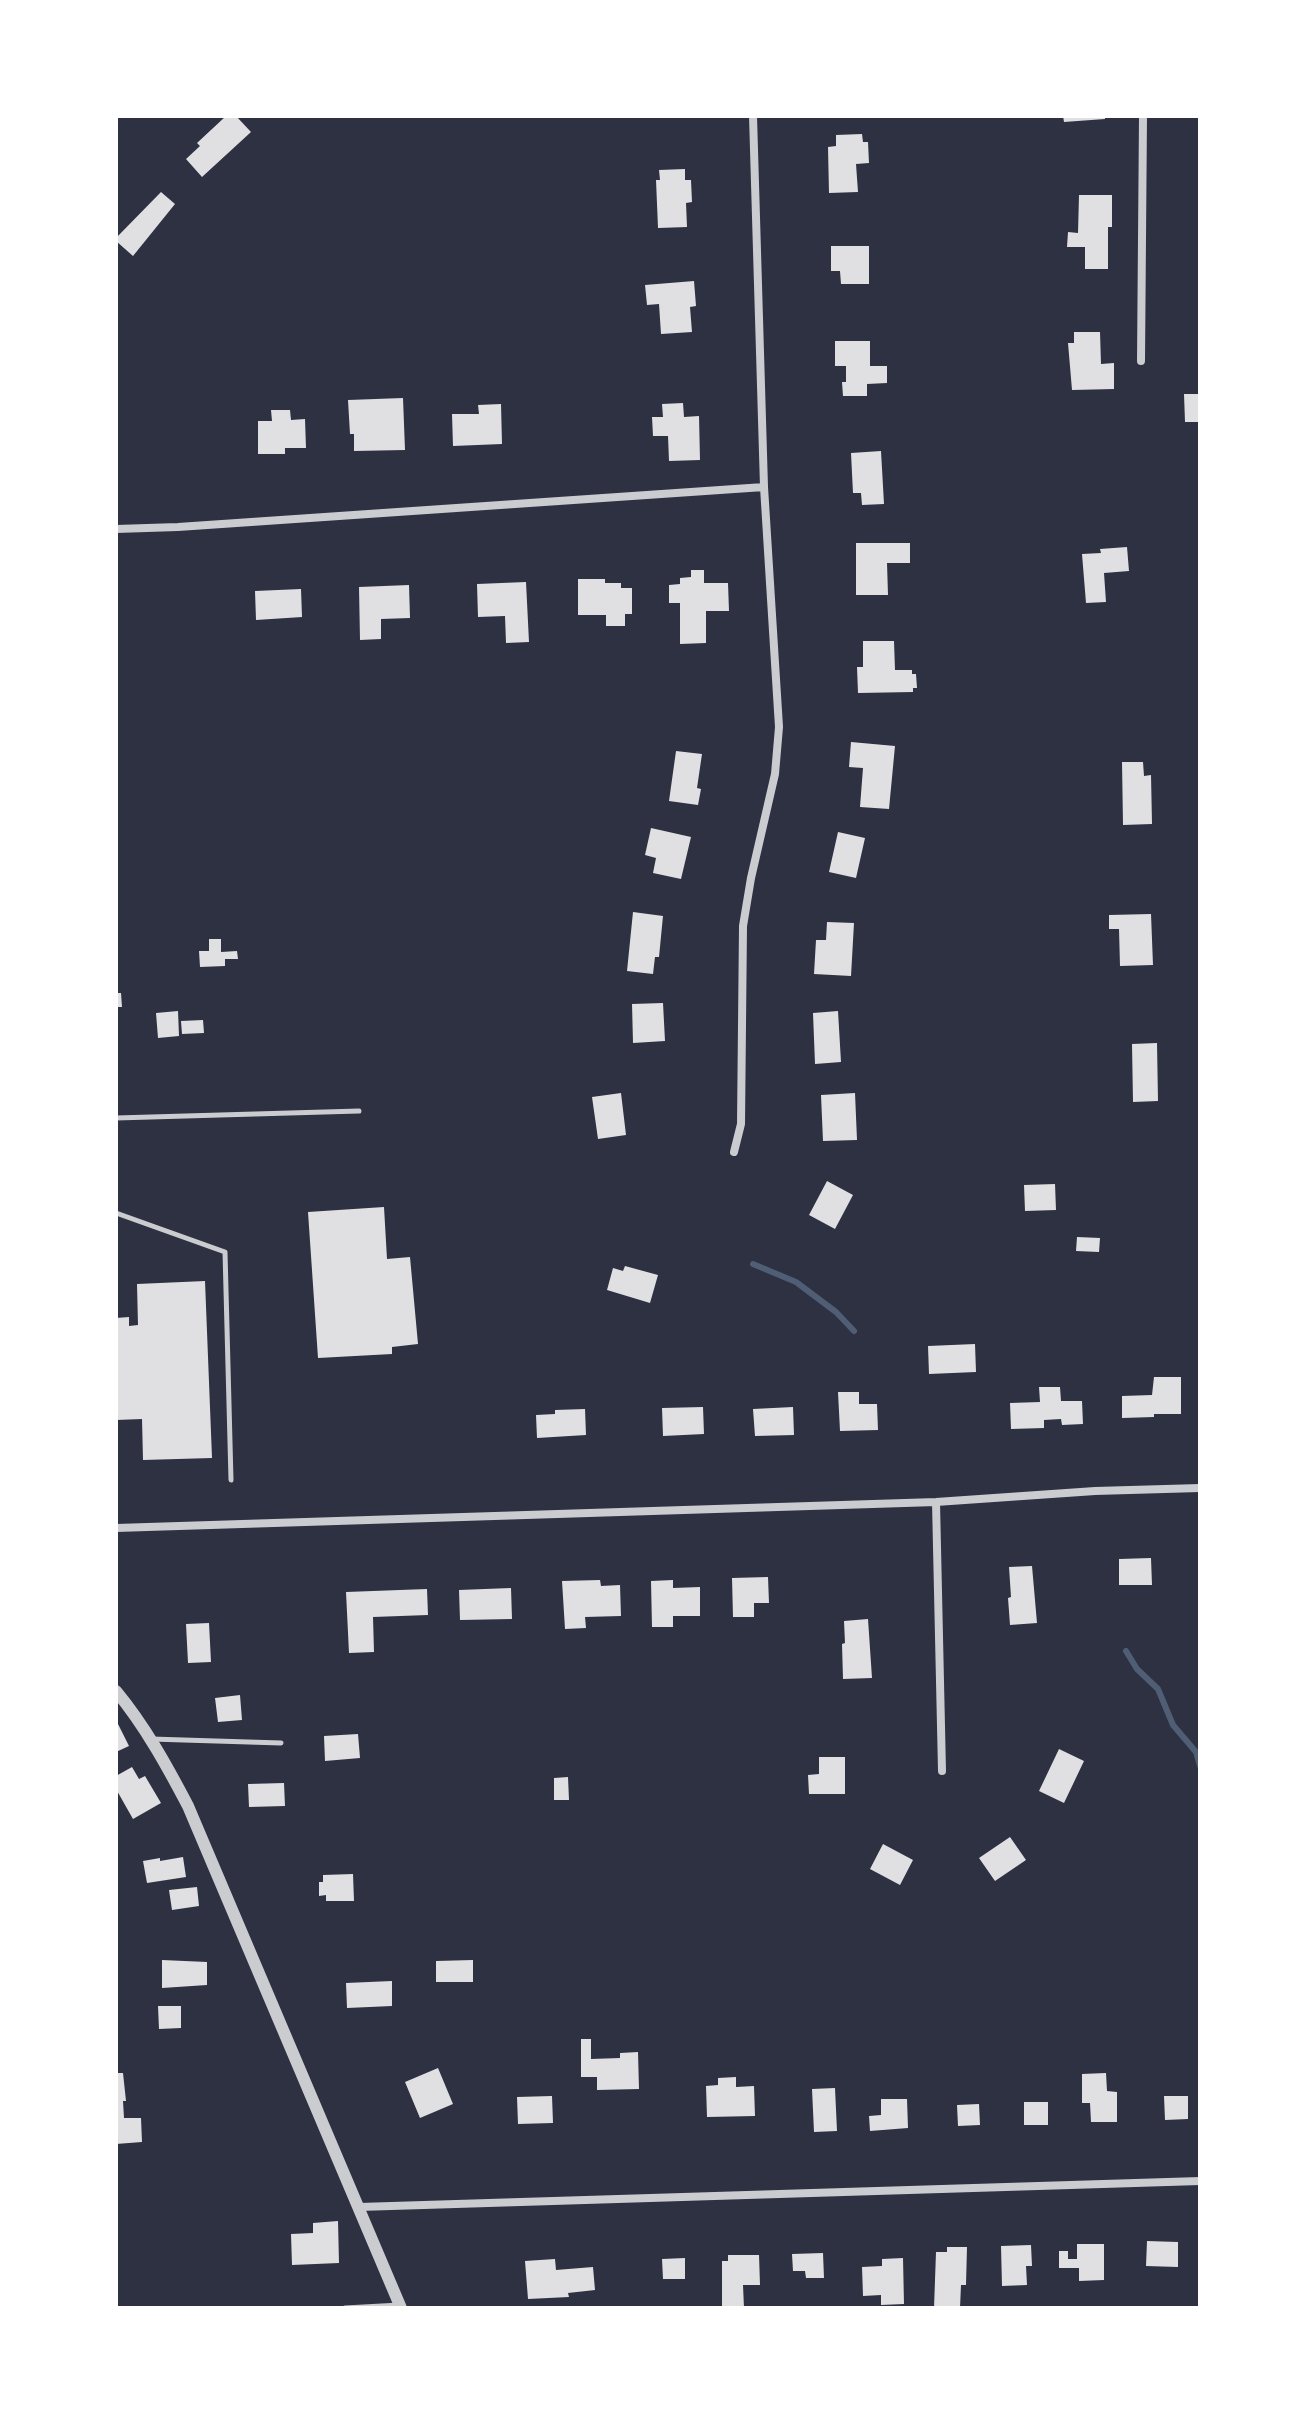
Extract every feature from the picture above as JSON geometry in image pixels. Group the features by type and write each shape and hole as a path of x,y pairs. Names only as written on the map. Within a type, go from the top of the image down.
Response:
{"street":[{"path":"734,1152 741,1124 743,926 775,774 779,727 764,487 753,116"},
{"path":"1141,361 1143,116"},
{"path":"116,529 764,487"},
{"path":"116,1528 936,1502 1095,1491 1200,1488"},
{"path":"936,1502 942,1771"},
{"path":"116,1691 150,1739 188,1806 401,2307"},
{"path":"359,2207 1200,2181"}],"lane":[{"path":"116,1118 359,1111"},
{"path":"116,1213 225,1252 231,1480"},
{"path":"150,1739 281,1743"},
{"path":"345,2308 401,2307"}],"building":[{"path":"226,116 236,116 251,132 202,177 186,159 200,146 197,143"},
{"path":"1063,116 1105,116 1105,119 1064,122"},
{"path":"862,134 863,142 868,142 869,163 856,164 858,192 829,193 828,147 836,146 836,135"},
{"path":"685,169 685,180 691,180 692,202 686,203 687,227 658,228 656,180 660,180 659,170"},
{"path":"161,192 175,204 133,256 116,238"},
{"path":"1079,195 1112,195 1108,269 1085,269 1085,247 1067,247 1068,232 1078,233"},
{"path":"831,246 869,246 869,284 841,284 840,271 831,271"},
{"path":"694,281 696,306 690,307 692,332 661,334 659,304 647,305 645,285"},
{"path":"1074,332 1100,332 1101,364 1114,363 1114,389 1072,390 1068,343 1074,343"},
{"path":"835,341 870,341 870,366 887,366 887,383 867,384 867,396 843,396 846,366 835,366"},
{"path":"1184,394 1200,394 1200,422 1185,422"},
{"path":"403,398 405,450 354,451 348,400"},
{"path":"683,403 684,417 699,416 700,460 669,461 668,436 653,436 652,417 663,417 662,404"},
{"path":"501,404 502,444 453,446 452,414 479,414 478,405"},
{"path":"271,410 290,410 291,420 305,419 306,448 285,448 285,454 258,454 258,421 272,421"},
{"path":"881,451 884,504 862,505 861,493 853,493 851,453"},
{"path":"856,543 910,543 910,563 887,563 888,595 856,595"},
{"path":"1127,547 1129,571 1104,573 1106,602 1086,603 1082,554"},
{"path":"691,570 704,570 704,583 728,583 729,611 706,611 706,643 680,644 680,603 669,603 669,585 680,584 680,578 691,577"},
{"path":"578,579 605,579 605,583 621,583 621,588 632,588 632,614 625,614 625,626 606,626 606,615 578,615"},
{"path":"526,582 529,642 506,643 505,616 478,617 477,584"},
{"path":"409,585 410,618 381,619 381,639 360,640 359,587"},
{"path":"301,589 302,617 256,620 255,591"},
{"path":"863,641 894,641 895,670 912,670 912,674 916,674 917,688 913,688 913,692 858,693 857,667 863,667"},
{"path":"851,742 895,746 889,809 860,807 863,768 849,767"},
{"path":"676,751 702,754 698,805 669,801"},
{"path":"1122,762 1143,762 1144,776 1151,775 1152,824 1123,825"},
{"path":"651,828 691,837 681,879 653,873 656,858 645,855"},
{"path":"838,832 865,838 856,878 829,872"},
{"path":"633,912 663,916 659,957 655,957 653,974 627,971"},
{"path":"1151,914 1153,965 1120,966 1119,929 1109,929 1109,915"},
{"path":"827,922 854,923 851,976 814,974 816,940 826,940"},
{"path":"209,939 221,939 221,952 237,951 238,959 225,959 225,966 200,967 199,951 209,951"},
{"path":"116,993 121,993 122,1007 116,1007"},
{"path":"663,1003 665,1041 633,1043 632,1004"},
{"path":"178,1011 179,1036 158,1038 156,1013"},
{"path":"838,1011 841,1062 815,1064 813,1013"},
{"path":"203,1020 204,1033 182,1034 181,1021"},
{"path":"1157,1043 1158,1101 1133,1102 1132,1044"},
{"path":"621,1093 626,1135 598,1139 592,1097"},
{"path":"855,1093 857,1140 823,1141 821,1095"},
{"path":"827,1181 853,1195 835,1229 809,1215"},
{"path":"1055,1184 1056,1210 1025,1211 1024,1185"},
{"path":"384,1207 387,1259 410,1257 418,1344 392,1347 392,1354 318,1358 308,1212"},
{"path":"1077,1237 1100,1238 1099,1252 1076,1251"},
{"path":"625,1266 658,1275 650,1303 607,1290 613,1268 623,1271"},
{"path":"205,1281 212,1458 143,1460 142,1419 116,1420 116,1318 129,1317 129,1326 138,1325 137,1284"},
{"path":"975,1344 976,1372 929,1374 928,1346"},
{"path":"1154,1377 1181,1377 1181,1414 1122,1418 1122,1396 1152,1395"},
{"path":"1039,1387 1060,1387 1061,1401 1082,1401 1083,1424 1062,1425 1061,1419 1044,1420 1044,1428 1011,1429 1010,1403 1040,1402"},
{"path":"838,1392 859,1392 859,1404 877,1404 878,1430 840,1431"},
{"path":"703,1407 704,1434 663,1436 662,1408"},
{"path":"793,1407 794,1435 755,1436 753,1409"},
{"path":"585,1409 586,1435 537,1438 536,1415 555,1414 555,1410"},
{"path":"1151,1558 1152,1585 1119,1585 1119,1559"},
{"path":"1032,1566 1037,1623 1010,1625 1009,1567"},
{"path":"768,1577 769,1603 754,1603 754,1617 733,1617 732,1578"},
{"path":"600,1580 601,1586 620,1585 621,1616 585,1617 586,1628 565,1629 562,1581"},
{"path":"673,1580 673,1588 700,1587 700,1616 673,1616 673,1627 652,1627 651,1581"},
{"path":"511,1588 512,1619 460,1620 459,1590"},
{"path":"427,1589 428,1615 373,1617 374,1652 349,1653 346,1592"},
{"path":"868,1619 872,1678 843,1679 844,1621"},
{"path":"209,1623 211,1662 188,1663 186,1624"},
{"path":"240,1695 242,1720 218,1722 215,1698"},
{"path":"116,1720 129,1746 116,1752"},
{"path":"358,1734 360,1758 325,1761 324,1736"},
{"path":"1059,1749 1084,1761 1064,1803 1039,1791"},
{"path":"819,1757 845,1757 845,1794 809,1794 808,1775 819,1774"},
{"path":"132,1767 139,1779 145,1776 161,1803 133,1819 116,1789 116,1776"},
{"path":"568,1777 569,1800 554,1800 554,1778"},
{"path":"284,1783 285,1806 249,1807 248,1784"},
{"path":"1010,1837 1026,1860 995,1881 979,1858"},
{"path":"883,1844 913,1860 900,1885 870,1869"},
{"path":"183,1857 186,1877 147,1883 143,1861"},
{"path":"353,1874 354,1901 326,1901 326,1895 319,1896 319,1882 323,1882 323,1875"},
{"path":"197,1887 199,1906 172,1910 169,1890"},
{"path":"162,1960 207,1962 207,1985 162,1988"},
{"path":"473,1960 473,1982 436,1982 436,1961"},
{"path":"392,1981 392,2006 347,2008 346,1983"},
{"path":"158,2006 181,2006 181,2028 159,2029"},
{"path":"581,2039 591,2039 591,2059 620,2058 620,2053 638,2052 639,2089 597,2090 597,2077 581,2077"},
{"path":"438,2068 453,2104 420,2118 405,2082"},
{"path":"116,2073 123,2073 124,2118 141,2118 142,2142 116,2144"},
{"path":"1106,2073 1107,2091 1117,2092 1117,2122 1091,2122 1090,2103 1082,2103 1082,2074"},
{"path":"736,2077 736,2087 754,2086 755,2116 707,2117 706,2086 718,2085 718,2078"},
{"path":"835,2088 837,2131 814,2132 812,2089"},
{"path":"552,2096 553,2123 518,2124 517,2097"},
{"path":"1164,2096 1188,2096 1188,2119 1165,2120"},
{"path":"881,2099 907,2099 908,2128 870,2131 869,2116 881,2115"},
{"path":"1024,2102 1048,2102 1048,2125 1024,2125"},
{"path":"979,2104 980,2125 958,2126 957,2105"},
{"path":"338,2221 339,2263 292,2265 291,2234 313,2233 313,2223"},
{"path":"1147,2241 1178,2242 1178,2267 1146,2266"},
{"path":"1077,2244 1104,2244 1104,2280 1079,2281 1079,2268 1059,2268 1059,2251 1068,2251 1068,2259 1077,2259"},
{"path":"1031,2245 1032,2266 1026,2266 1027,2285 1002,2286 1001,2246"},
{"path":"947,2247 967,2247 966,2285 961,2285 960,2308 934,2308 936,2252 947,2252"},
{"path":"823,2253 824,2278 806,2278 805,2271 793,2271 792,2254"},
{"path":"728,2255 759,2255 760,2285 743,2285 744,2308 722,2308 722,2261 728,2261"},
{"path":"685,2258 685,2279 663,2279 662,2259"},
{"path":"903,2258 904,2304 881,2305 881,2295 863,2296 862,2267 882,2266 882,2259"},
{"path":"555,2259 556,2270 593,2267 595,2290 568,2293 569,2297 528,2299 525,2261"}],"waterway":[{"path":"753,1264 796,1282 836,1312 854,1331"},
{"path":"1126,1651 1137,1669 1158,1689 1173,1725 1196,1752 1200,1766"}]}
